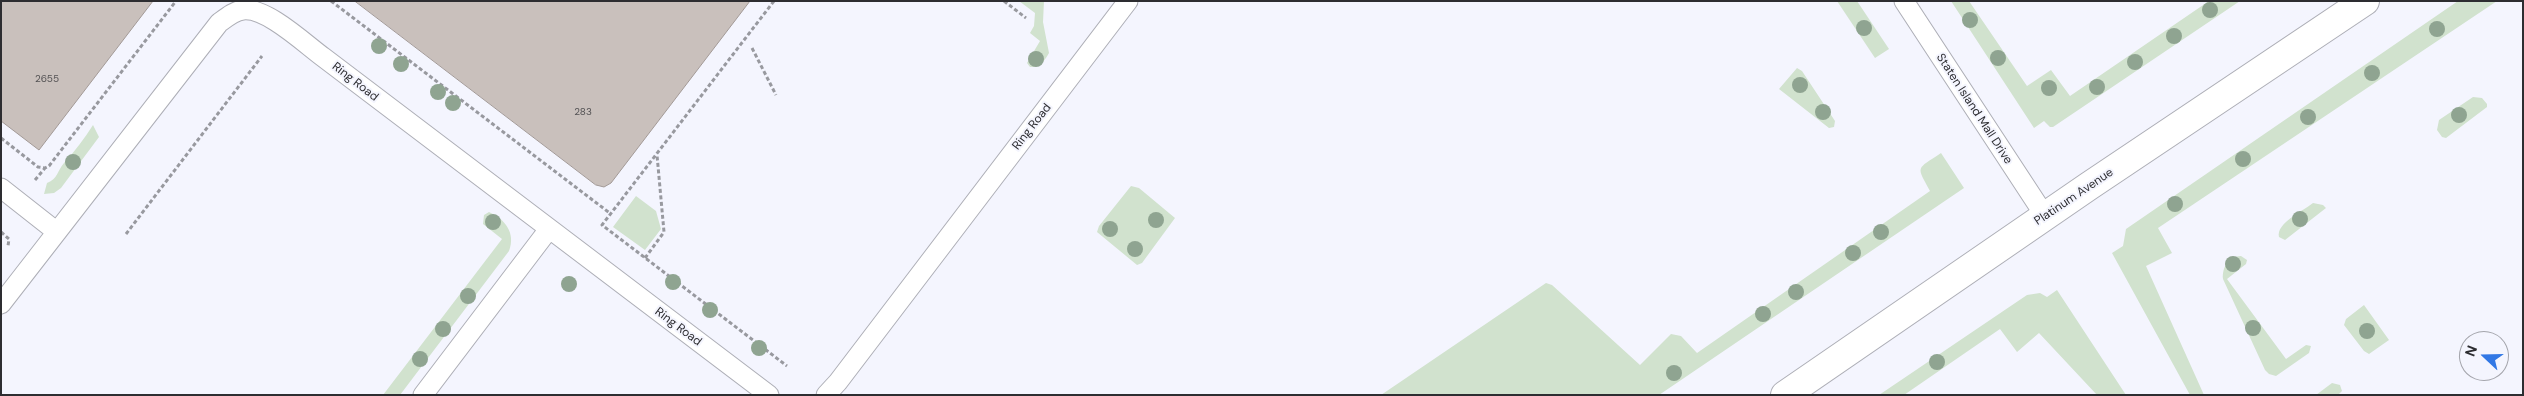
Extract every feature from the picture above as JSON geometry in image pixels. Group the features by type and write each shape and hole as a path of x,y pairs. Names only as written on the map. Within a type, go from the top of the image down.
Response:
{"street":[{"name":"Platinum Avenue","path":"1784,395 2045,216 2365,1"}],"lane":[{"name":"Ring Road","path":"826,395 838,382 1128,1"},
{"name":"Staten Island Mall Drive","path":"1904,1 2045,216"},
{"name":"Ring Road","path":"1,304 220,23 231,14 248,10 266,14 769,395"},
{"path":"1,188 58,232"},
{"path":"423,395 549,229"}],"path":[{"path":"30,186 52,162 176,1"},
{"path":"331,1 611,214"},
{"path":"774,1 602,225 787,366"},
{"path":"1004,1 1026,18"},
{"path":"752,48 776,95"},
{"path":"126,234 262,56"},
{"path":"1,138 38,167 45,168"},
{"path":"645,258 664,232 656,154"},
{"path":"1,232 10,242 5,250"}],"green space":[{"path":"1019,1 1044,1 1043,22 1049,53 1044,61 1034,67 1030,67 1027,63 1040,41 1030,33 1034,26 1035,13"},
{"path":"1837,1 1857,1 1889,49 1875,58"},
{"path":"1951,1 1969,1 2027,86 2051,70 2070,96 2209,1 2240,1 2053,127 2050,127 2044,121 2034,128"},
{"path":"2458,1 2497,1 2158,228 2172,253 2146,266 2204,395 2190,395 2112,253 2123,246 2126,229"},
{"path":"1797,68 1802,71 1835,121 1834,127 1829,128 1779,89"},
{"path":"2473,97 2482,98 2487,107 2446,138 2442,137 2437,130 2439,120"},
{"path":"93,125 99,137 61,188 54,193 44,194 47,183 55,177"},
{"path":"1941,153 1964,188 1659,395 1381,395 1546,283 1552,285 1640,365 1671,334 1681,336 1697,353 1930,191 1922,176 1921,169 1927,162"},
{"path":"1131,186 1139,188 1175,218 1142,263 1137,265 1097,232 1099,226"},
{"path":"636,196 656,211 661,229 645,250 613,227"},
{"path":"2313,203 2323,205 2326,208 2285,240 2279,237 2279,232 2286,222"},
{"path":"489,212 508,227 511,238 509,251 400,395 383,395 502,239 483,224 484,215"},
{"path":"2237,256 2247,260 2246,264 2227,279 2286,359 2306,345 2311,346 2309,353 2276,376 2269,374 2265,370 2223,279 2227,263"},
{"path":"2057,290 2126,395 2097,395 2039,333 2017,352 2000,329 1904,395 1879,395 2027,295 2040,293 2047,297"},
{"path":"2364,305 2389,340 2369,354 2364,351 2344,325 2346,319"},
{"path":"2332,383 2340,385 2342,391 2338,395 2316,395"}],"building":[{"path":"1,1 153,1 39,150 1,121"},
{"path":"355,1 750,1 611,183 604,187 596,185"}]}
